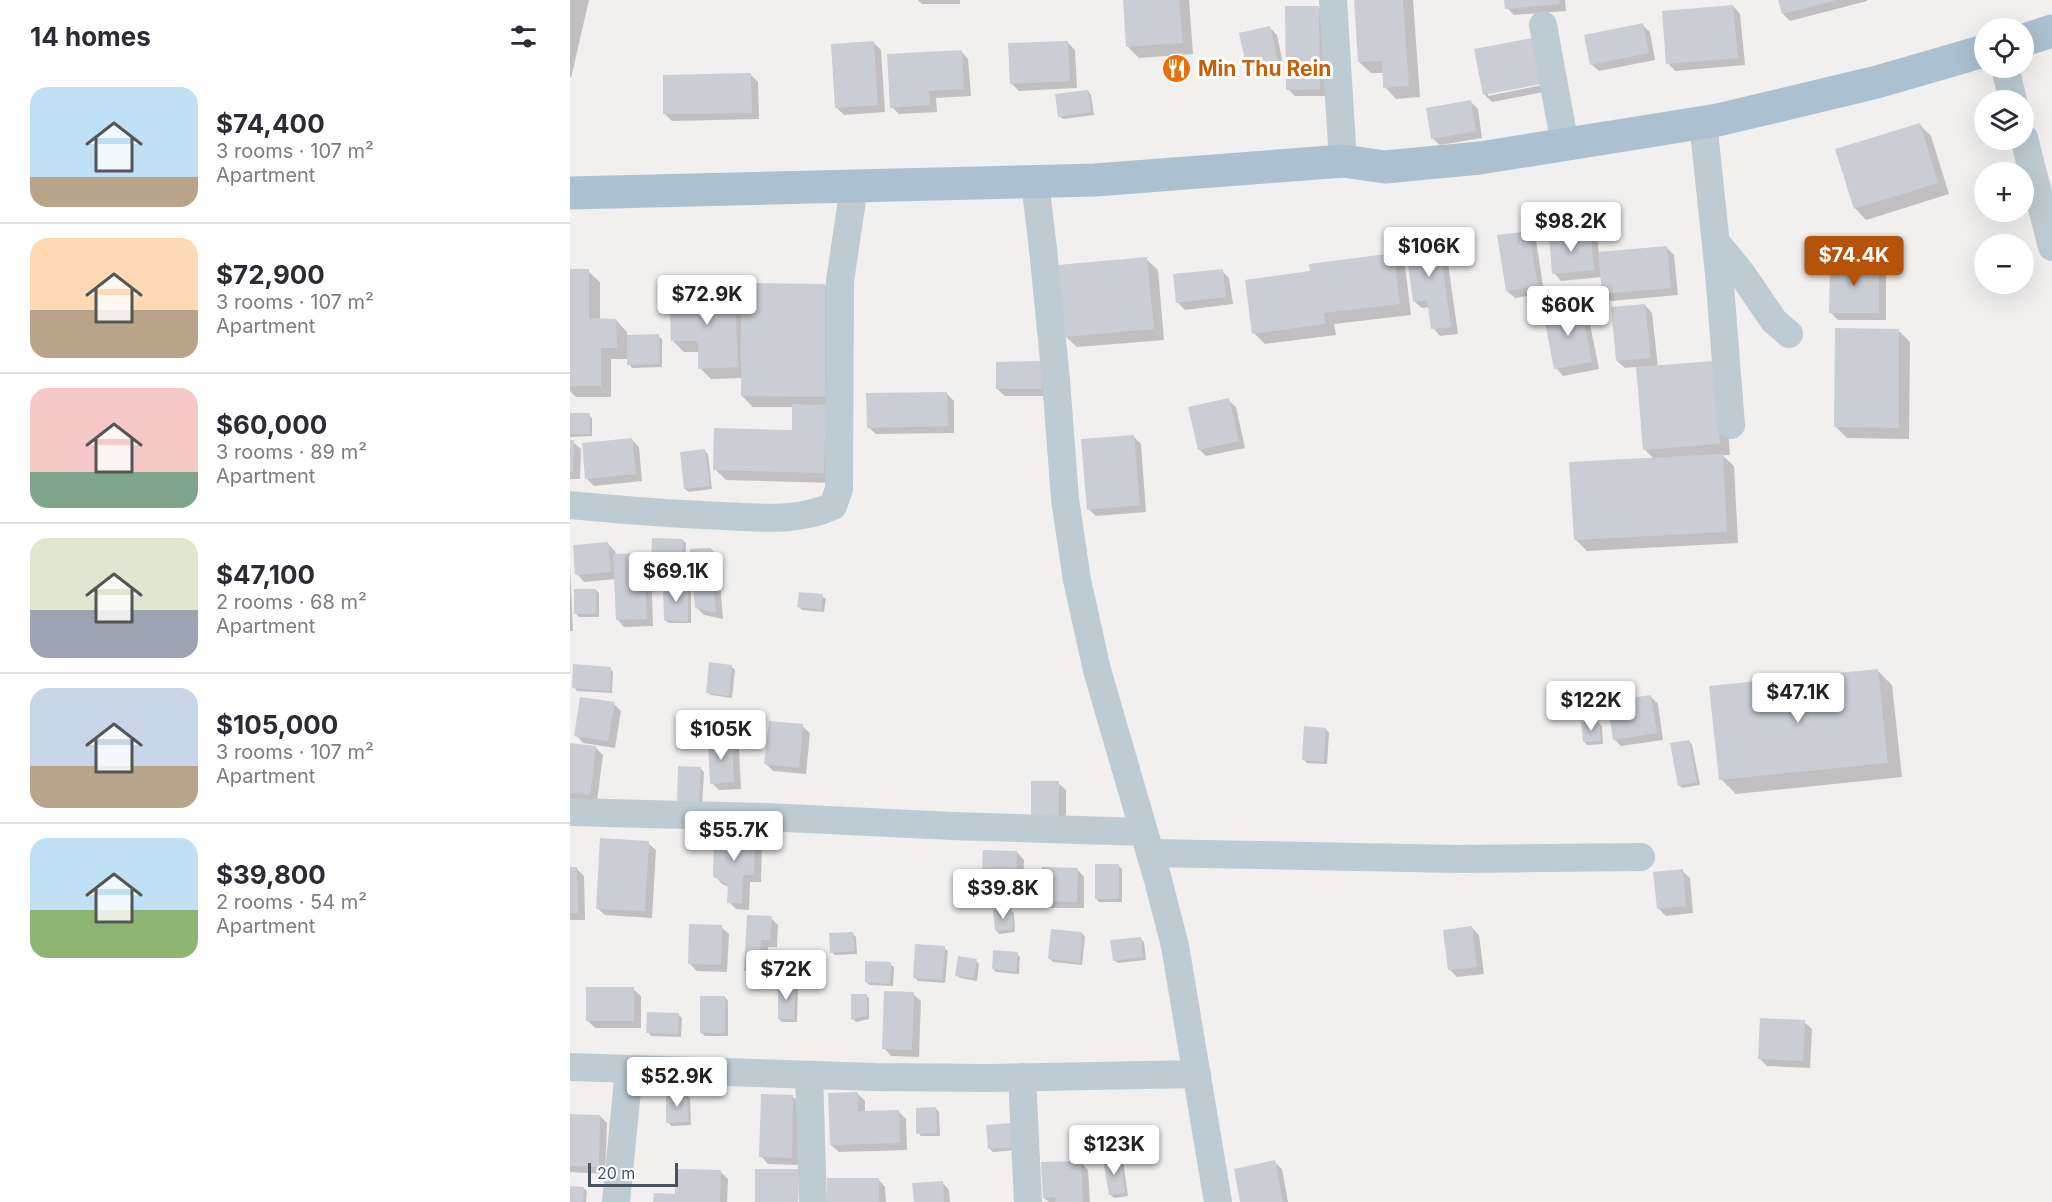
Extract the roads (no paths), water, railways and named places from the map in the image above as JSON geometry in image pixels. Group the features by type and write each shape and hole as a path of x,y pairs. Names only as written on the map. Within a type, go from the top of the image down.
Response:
{"main road":[{"path":"2034,37 2052,31"},
{"path":"570,194 1095,180 1343,161 1385,167 1480,158 1704,122 1877,82 1974,54"}],"street":[{"path":"1333,0 1343,161"},
{"path":"1543,26 1565,145"},
{"path":"1704,122 1731,425"},
{"path":"2027,150 2052,247"},
{"path":"1035,182 1056,380 1065,499 1077,580 1097,670 1147,842 1174,946 1218,1202"},
{"path":"570,505 679,515 781,518 817,514 833,506 839,489 840,281 854,187"},
{"path":"1716,242 1742,274 1774,321 1789,334"},
{"path":"570,812 765,817 941,826 1147,842 1459,859 1641,858"},
{"path":"570,1067 809,1075 1022,1077 1197,1074"},
{"path":"616,1202 628,1070"},
{"path":"809,1075 813,1202"},
{"path":"1022,1077 1028,1202"}],"place":[{"name":"Min Thu Rein","path":"1177,68"}]}
